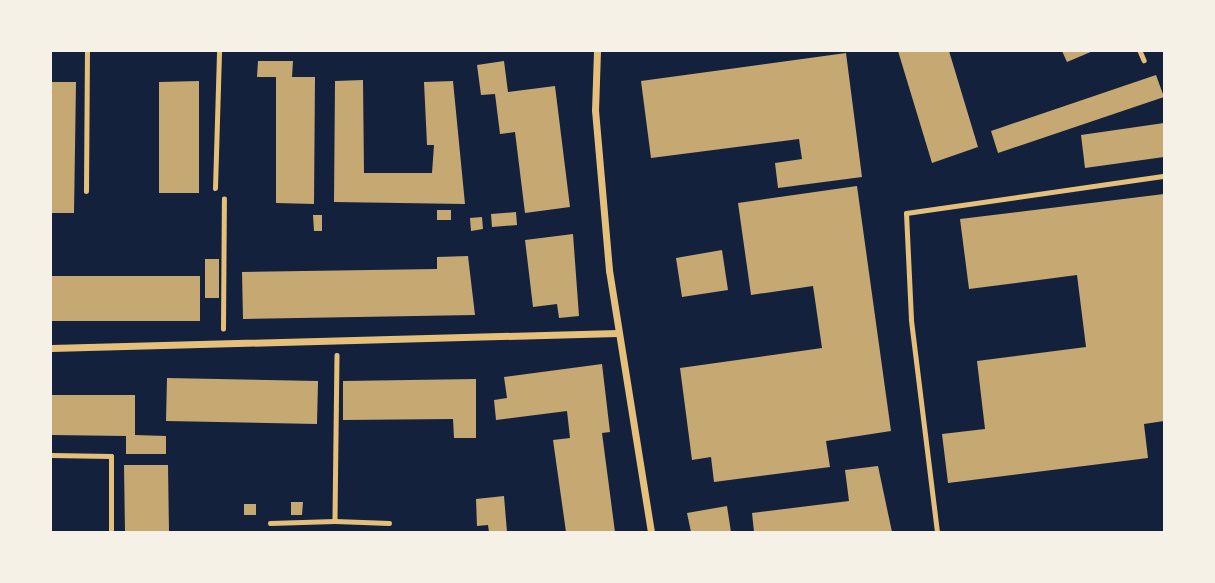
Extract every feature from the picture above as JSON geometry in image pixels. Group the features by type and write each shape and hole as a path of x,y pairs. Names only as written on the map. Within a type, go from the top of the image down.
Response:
{"street":[{"path":"597,51 595,110 601,199 618,333 651,532"},
{"path":"51,348 618,333"}],"lane":[{"path":"86,191 87,51"},
{"path":"215,188 219,51"},
{"path":"937,532 911,319 906,213 1164,176"},
{"path":"51,456 111,456 111,532"}],"path":[{"path":"1140,51 1144,60"},
{"path":"215,188 228,203 222,344"},
{"path":"335,521 338,340"},
{"path":"270,523 389,523"}],"building":[{"path":"898,51 949,51 978,147 932,163"},
{"path":"1062,51 1093,51 1067,62"},
{"path":"846,53 862,177 778,188 775,163 802,159 799,139 651,158 641,81"},
{"path":"258,61 293,61 292,77 315,77 314,204 276,203 276,77 257,77"},
{"path":"504,61 508,92 555,86 570,207 525,213 515,132 500,134 495,94 481,95 477,65"},
{"path":"1156,75 1164,97 998,153 991,131"},
{"path":"363,80 364,173 432,173 434,145 427,145 424,82 453,81 465,204 334,202 335,81"},
{"path":"199,81 199,193 159,193 159,82"},
{"path":"51,82 76,82 74,213 51,213"},
{"path":"1164,123 1164,157 1085,168 1081,135"},
{"path":"857,186 891,431 826,441 830,467 714,482 711,457 692,460 680,368 822,348 813,286 751,295 738,203"},
{"path":"1164,194 1164,421 1144,424 1148,458 948,483 942,434 985,429 977,361 1086,347 1077,275 969,289 960,219"},
{"path":"437,210 451,210 451,220 437,220"},
{"path":"516,212 517,225 492,227 491,214"},
{"path":"313,215 322,215 322,231 314,231"},
{"path":"482,217 483,229 471,231 470,218"},
{"path":"573,234 579,316 559,318 557,304 533,307 525,240"},
{"path":"722,250 728,290 682,297 676,258"},
{"path":"468,256 475,315 243,319 242,272 437,269 437,257"},
{"path":"205,259 219,259 219,298 205,298"},
{"path":"51,276 200,276 200,321 51,321"},
{"path":"602,364 610,432 602,433 615,532 566,532 553,440 570,438 567,411 496,420 494,400 507,398 504,377"},
{"path":"167,378 318,381 317,424 166,421"},
{"path":"476,379 476,438 454,438 453,419 343,420 343,381"},
{"path":"51,395 135,395 135,435 166,436 166,454 126,454 126,436 51,435"},
{"path":"124,465 168,465 169,532 125,532"},
{"path":"878,466 892,532 754,532 752,513 849,501 845,470"},
{"path":"504,496 507,532 489,532 488,525 477,526 476,499"},
{"path":"291,502 303,502 302,515 291,515"},
{"path":"244,504 256,504 256,515 244,515"},
{"path":"727,506 731,532 691,532 687,513"}]}
